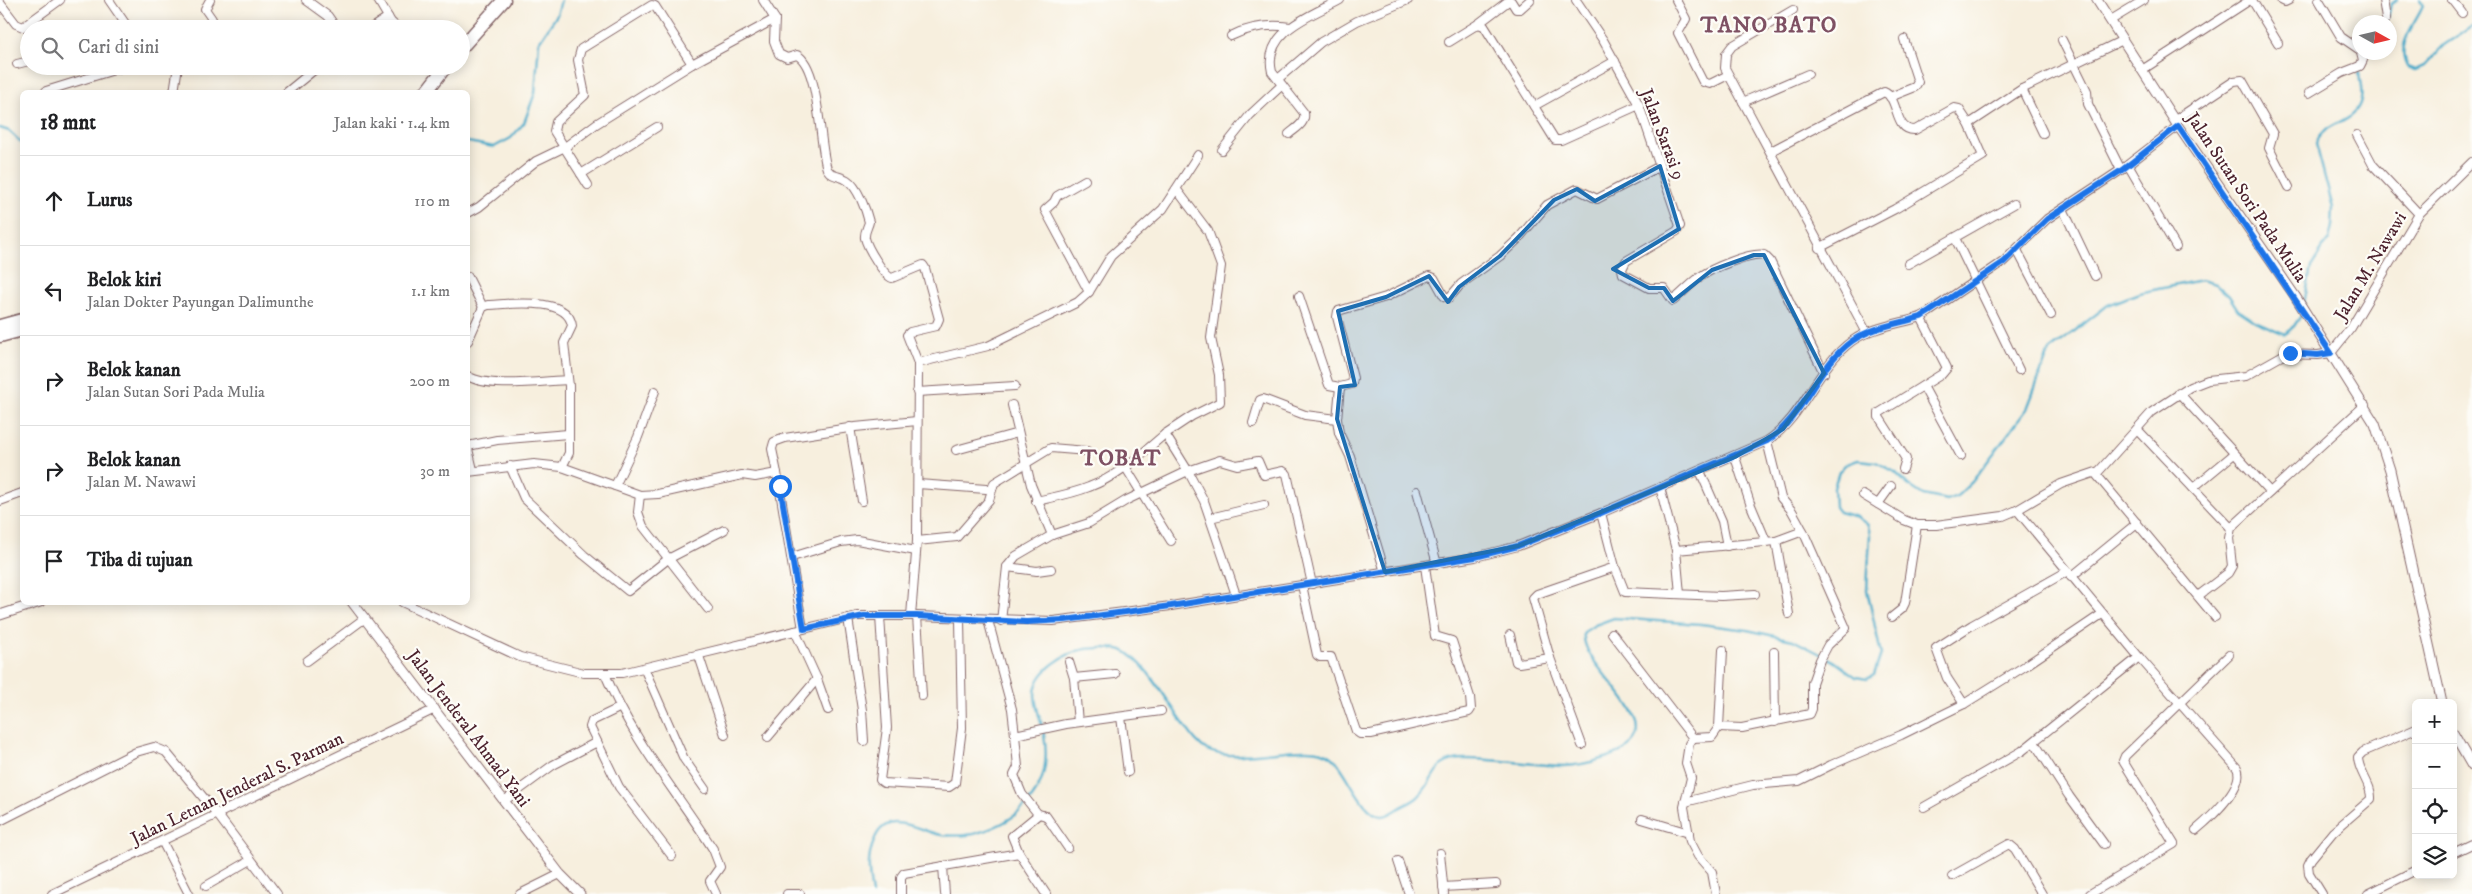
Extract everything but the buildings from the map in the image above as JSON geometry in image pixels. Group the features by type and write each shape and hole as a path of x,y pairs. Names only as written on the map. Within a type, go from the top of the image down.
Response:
{"highway":[{"path":"470,38 504,0"},
{"path":"428,90 439,75"},
{"path":"0,326 20,321"},
{"path":"0,336 20,331"}],"street":[{"path":"109,0 123,20"},
{"path":"210,0 205,9 211,20"},
{"path":"306,0 324,12 330,20"},
{"path":"378,0 391,20"},
{"path":"588,185 556,135 555,126 556,122 585,95 578,60 581,49 660,0"},
{"path":"763,0 775,19 776,49 782,57 797,55 802,58 817,99 827,169 832,175 850,181 854,188 869,222 866,240 886,276 892,278 916,266 923,266 925,268 939,320 936,326 910,332 907,335 918,363 918,484 914,616 922,696"},
{"path":"1289,134 1305,118 1304,113 1271,67 1273,49 1290,27 1340,0"},
{"path":"1222,150 1280,82 1321,42 1357,21 1408,0"},
{"path":"1449,42 1508,2 1511,2 1516,9 1520,9 1530,0"},
{"name":"Jalan Sarasi 9","path":"1576,0 1615,62 1639,105 1679,224 1678,231 1626,261 1622,269 1623,274 1649,288 1664,288 1673,301 1700,277 1712,270 1754,255 1764,255 1770,262 1824,373"},
{"path":"1676,0 1686,18 1678,33 1703,82 1710,84 1728,75"},
{"name":"Jalan Sutan Sori Pada Mulia","path":"2097,0 2176,123 2295,296 2365,406 2380,436 2441,699"},
{"path":"2111,20 2144,0"},
{"path":"2142,70 2251,0 2278,43"},
{"path":"2281,0 2285,2 2289,0"},
{"path":"2319,0 2341,37 2352,45"},
{"path":"2383,0 2385,15"},
{"path":"2452,0 2462,12"},
{"path":"32,20 55,1"},
{"path":"652,5 655,6 692,64"},
{"path":"1,7 16,24 20,26"},
{"path":"1793,10 1732,46 1726,54 1724,61 1728,75 1771,151 1819,248 1866,333"},
{"path":"382,20 388,16"},
{"path":"470,212 479,207 536,161 565,147 596,124 692,64 775,19"},
{"path":"1478,24 1484,26 1555,140 1639,105"},
{"path":"1231,36 1260,27 1290,27"},
{"path":"1890,98 1915,87 1918,83 1904,39"},
{"path":"2062,40 2087,91 2088,104 2125,167 2176,247"},
{"path":"1969,124 2022,89 2123,40"},
{"path":"2309,93 2342,73 2357,68 2363,60"},
{"path":"1534,106 1615,62"},
{"path":"1743,102 1808,74"},
{"path":"49,90 98,75"},
{"path":"174,90 177,75"},
{"path":"289,90 308,75"},
{"path":"408,605 520,657 573,671 605,674 699,656 848,618 914,616 1001,621 1065,620 1171,606 1425,566 1518,546 1601,513 1767,441 1790,422 1824,373 1844,349 1866,333 1921,317 1977,280 2017,250 2041,224 2125,167 2176,123 2234,81 2242,80 2274,134 2269,148 2289,187"},
{"path":"2022,89 2043,133"},
{"path":"1771,151 1885,92 1890,98 1903,126 1909,130 1915,130 1954,108 1959,109 1969,124 1983,156 1901,206 1819,248"},
{"path":"581,174 657,127"},
{"path":"2357,135 2377,170 2419,214"},
{"path":"918,363 988,346 1064,311 1078,302 1089,292 1111,256 1163,209 1198,155"},
{"name":"Jalan M. Nawawi","path":"2331,353 2351,328 2419,214 2472,162"},
{"path":"1299,296 1329,386 1340,387 1352,384 1353,378 1337,317 1338,312 1386,297 1429,276 1434,278 1444,296 1449,298 1461,284 1500,256 1546,205 1577,189 1591,198 1597,199 1660,166"},
{"path":"1085,180 1056,196 1054,202 1045,210 1089,292"},
{"path":"1036,501 1088,488 1126,468 1165,434 1192,416 1219,404 1218,366 1211,338 1221,266 1208,231 1177,190"},
{"path":"1908,264 2014,204"},
{"path":"2063,209 2095,276"},
{"path":"1956,238 2020,370"},
{"path":"2017,250 2051,315"},
{"path":"470,281 483,307"},
{"path":"483,307 520,304 548,305 564,310 572,326 564,343 568,380 569,453 562,467"},
{"path":"470,336 483,307"},
{"path":"1903,469 1906,459 1879,414 1947,368 1921,317"},
{"path":"1863,495 1917,525 1966,522 1997,517 2017,510 2061,484 2095,473 2108,464 2152,412 2179,393 2208,380 2246,376 2286,354 2318,355 2331,353"},
{"path":"470,377 477,381 493,382 568,380"},
{"path":"918,392 1015,386"},
{"path":"1923,386 1961,456"},
{"path":"1340,387 1337,419 1339,434 1356,474 1385,572"},
{"path":"615,486 638,437 655,391"},
{"path":"2179,393 2270,492"},
{"path":"1253,423 1259,402 1263,399 1298,413 1337,419"},
{"path":"1012,405 1036,501 1052,535"},
{"path":"2198,596 2228,573 2232,566 2229,538 2231,528 2365,406"},
{"path":"828,710 799,630 792,556 772,449 774,442 785,438 850,427 917,421"},
{"path":"850,427 862,501"},
{"path":"2137,429 2231,528"},
{"path":"956,450 1018,433"},
{"path":"470,447 497,440 568,434"},
{"path":"1165,434 1188,471 1210,518 1236,595"},
{"path":"1719,727 1742,728 1810,714 1812,709 1812,683 1820,660 1828,645 1846,628 1803,531 1792,511 1781,498 1767,441"},
{"path":"917,541 957,537 989,500 994,483 1052,448 1086,451"},
{"path":"2193,488 2234,454"},
{"path":"1735,456 1750,504 1766,541"},
{"path":"1001,621 1007,567 1016,556 1052,535 1089,523 1140,494 1188,471 1223,460 1237,465 1258,461 1263,474 1266,475 1286,472 1312,584"},
{"path":"470,471 534,464 562,467 640,495 658,494 742,475 755,477 777,473"},
{"path":"510,466 524,498 584,555 627,590 631,590 668,559 724,530"},
{"path":"1126,468 1140,494 1171,541"},
{"path":"1700,471 1722,521 1727,546"},
{"path":"2095,473 2215,617"},
{"path":"918,484 986,489"},
{"path":"1878,504 1891,486"},
{"path":"1660,487 1676,550 1680,594"},
{"path":"1417,491 1437,564"},
{"path":"0,501 20,494"},
{"path":"640,495 638,512 640,520 708,609"},
{"path":"1210,518 1264,505"},
{"path":"2017,510 2068,574 2239,772 2235,786 2221,806 2196,830"},
{"path":"1601,513 1622,587 1627,593 1721,596 1755,594"},
{"path":"1964,704 1947,678 1936,648 1972,625 2068,574 2137,523"},
{"path":"1892,617 1902,609 1905,603 1917,525"},
{"path":"1676,550 1776,541 1803,531"},
{"path":"792,556 841,542 857,540 916,551"},
{"path":"1776,541 1789,614"},
{"path":"1302,585 1315,652 1320,657 1332,658 1356,731 1360,734 1371,734 1469,712 1470,709 1470,697 1452,641 1435,636 1425,566"},
{"path":"1007,567 1037,571 1051,569"},
{"path":"1582,745 1550,658 1535,608 1534,596 1616,567"},
{"path":"0,615 31,605"},
{"name":"Jalan Jenderal Ahmad Yani","path":"354,605 560,874 580,894"},
{"path":"1685,802 1753,785 1799,781 1831,764 1901,735 1964,704 2102,614"},
{"path":"880,616 887,728 880,780 884,783 951,787 955,783 962,728 960,619"},
{"path":"308,661 365,618"},
{"path":"848,618 862,710 864,742"},
{"path":"988,620 1009,698 1018,767 1014,775 1030,804 1038,814"},
{"path":"1612,633 1693,738"},
{"path":"1510,635 1516,662 1550,658"},
{"path":"1693,738 1712,737 1719,727 1723,650"},
{"path":"1774,652 1775,722"},
{"path":"2090,894 2174,844 2123,761 2125,756 2229,655"},
{"path":"699,656 724,735"},
{"path":"1924,807 1997,766 2034,742 2139,657"},
{"path":"1069,662 1074,678 1078,722"},
{"path":"644,668 681,752 705,789"},
{"path":"605,674 619,708 662,777 713,849 720,867 710,881 716,894"},
{"path":"1074,678 1115,674"},
{"path":"768,737 817,678"},
{"path":"619,708 590,724 597,742 626,798 672,856"},
{"name":"Jalan Letnan Jenderal S. Parman","path":"52,894 435,709"},
{"path":"1015,735 1078,722 1161,712"},
{"path":"1121,717 1128,772"},
{"path":"2322,894 2309,873 2308,866 2311,859 2333,832 2371,799 2372,793 2361,772 2358,756 2412,731"},
{"path":"1693,738 1689,744 1686,763 1691,778 1685,802 1689,833 1698,856 1712,872 1716,894"},
{"path":"2457,740 2472,766"},
{"path":"504,801 553,766 597,742"},
{"path":"2034,742 2069,796 2104,844"},
{"path":"0,821 136,752 154,747 166,752 218,814 277,894"},
{"path":"1046,894 1019,853 1012,836 1038,814 1042,813 1068,848"},
{"path":"1642,818 1689,833"},
{"path":"162,841 189,894"},
{"path":"1952,876 2009,844 2015,849 2042,894"},
{"path":"2457,851 2472,844"},
{"path":"901,894 902,874 1019,853"},
{"path":"1440,853 1444,890 1496,884"},
{"path":"206,886 251,860"},
{"path":"1398,861 1409,894"},
{"path":"943,866 945,894"},
{"path":"2368,894 2412,872"},
{"path":"520,894 560,874"},
{"path":"70,886 74,894"},
{"path":"788,894 800,894"}],"highlighted area":[{"path":"1660,166 1679,229 1613,269 1649,288 1664,288 1673,301 1712,270 1754,255 1764,255 1824,373 1783,429 1735,457 1518,546 1385,572 1337,419 1340,387 1355,385 1338,311 1386,297 1429,276 1448,302 1459,287 1500,256 1554,200 1577,189 1595,201"}],"waterway":[{"path":"470,142 494,147 511,138 524,123 535,93 539,42 557,15 561,0"},
{"path":"2389,15 2391,4 2397,0"},
{"path":"2420,0 2423,6 2408,35 2403,50 2407,67 2415,70 2424,66 2444,45 2472,26"},
{"path":"2304,304 2311,267 2329,239 2332,226 2333,208 2316,144 2319,136 2347,118 2358,107 2361,99 2359,67"},
{"path":"0,128 9,131 20,141"},
{"path":"872,894 869,874 871,848 879,831 886,825 894,823 903,824 941,835 973,834 994,827 1009,819 1032,798 1044,770 1046,753 1044,735 1035,699 1036,686 1046,670 1061,658 1086,649 1113,648 1122,650 1130,655 1156,683 1194,738 1207,750 1220,754 1236,755 1307,750 1321,752 1332,757 1338,763 1367,807 1381,816 1390,814 1416,799 1436,771 1447,762 1478,759 1562,766 1593,762 1626,749 1637,736 1637,723 1632,710 1591,657 1585,644 1584,632 1595,625 1614,618 1701,624 1747,630 1793,640 1834,661 1856,677 1867,679 1874,675 1881,654 1867,590 1870,535 1868,525 1857,517 1839,512 1835,507 1834,487 1839,472 1845,465 1858,460 1876,462 1895,472 1908,485 1923,495 1947,500 1957,496 1972,482 2027,409 2049,351 2108,305 2139,293 2201,280 2216,284 2229,296 2238,310 2255,321 2285,334 2292,329 2302,314"}],"district":[{"name":"TANO BATO","path":"1769,24"},
{"name":"TOBAT","path":"1121,457"}],"route":[{"path":"780,486 804,629 864,616 917,616 1026,622 1065,620 1171,606 1330,581 1437,564 1491,553 1518,546 1601,513 1767,441 1790,422 1837,356 1852,342 1866,333 1921,317 1929,312 2004,262 2047,219 2122,170 2178,126 2295,296 2331,353 2318,355 2290,353"}]}
